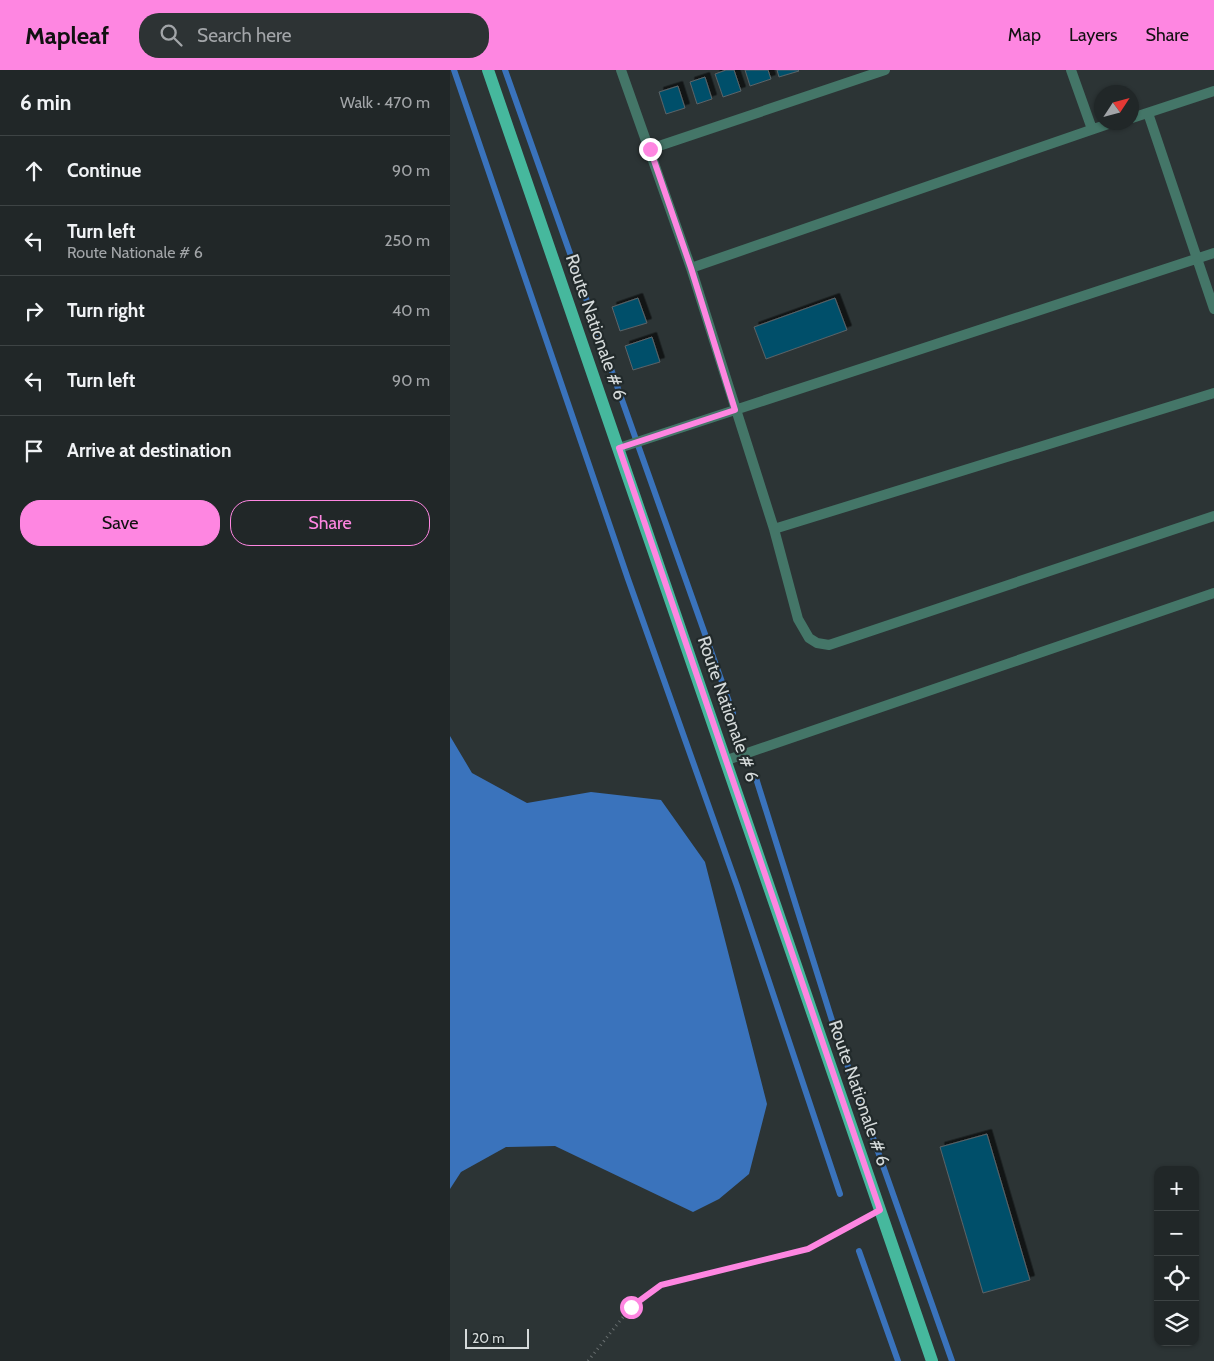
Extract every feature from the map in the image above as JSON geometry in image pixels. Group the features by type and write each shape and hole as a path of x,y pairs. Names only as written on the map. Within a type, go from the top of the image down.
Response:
{"main road":[{"name":"Route Nationale # 6","path":"488,70 624,447 727,760 932,1361"}],"street":[{"path":"621,70 691,268 774,529 803,629 817,643 829,645 1214,516"},
{"path":"650,149 885,70"},
{"path":"691,268 1092,129 1071,70"},
{"path":"1139,116 1214,91"},
{"path":"1148,113 1214,309"},
{"path":"624,447 1214,253"},
{"path":"774,529 1214,393"},
{"path":"727,760 1214,593"}],"path":[{"path":"588,1361 631,1307 661,1285 808,1249 880,1210"}],"water":[{"path":"450,736 472,773 527,803 591,792 661,800 705,862 767,1104 749,1174 719,1199 693,1212 555,1146 506,1147 461,1172 450,1189"}],"building":[{"path":"726,70 734,70 741,91 723,97 715,74"},
{"path":"745,70 768,70 771,79 750,86"},
{"path":"777,70 798,70 799,71 779,77"},
{"path":"705,77 712,99 697,104 690,82"},
{"path":"678,86 685,108 666,114 659,92"},
{"path":"638,298 647,323 620,331 612,307"},
{"path":"835,298 847,330 766,359 754,327"},
{"path":"652,337 660,362 633,370 625,346"},
{"path":"987,1134 1030,1280 983,1293 940,1147"}],"waterway":[{"path":"454,70 628,579 737,886 840,1194"},
{"path":"505,70 733,713"},
{"path":"755,775 835,1030 952,1361"},
{"path":"859,1251 898,1361"}],"route":[{"path":"631,1307 661,1285 808,1249 880,1210 619,448 735,410 691,268 650,149"}]}
